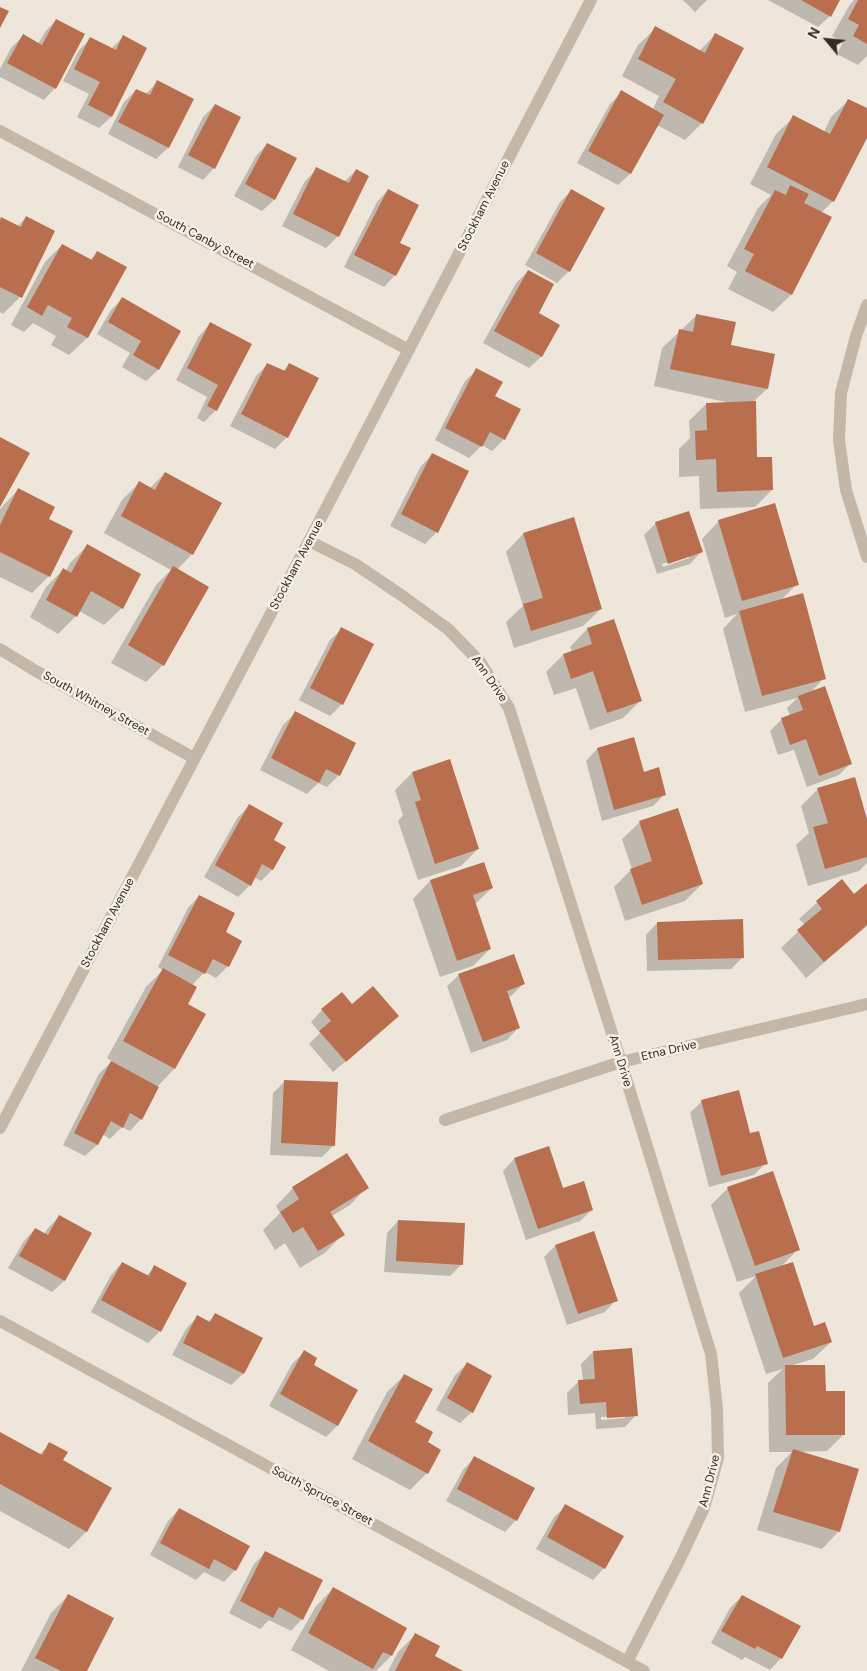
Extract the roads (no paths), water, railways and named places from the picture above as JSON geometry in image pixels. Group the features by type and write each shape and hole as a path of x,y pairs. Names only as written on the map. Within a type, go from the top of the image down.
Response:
{"street":[{"name":"Stockham Avenue","path":"0,1128 591,0"},
{"name":"South Canby Street","path":"0,131 409,350"},
{"path":"867,304 856,336 842,393 838,440 846,490 867,557"},
{"name":"Ann Drive","path":"309,541 355,564 404,596 448,629 480,662 509,708 711,1354 717,1409 718,1458 704,1508 627,1662"},
{"name":"South Whitney Street","path":"0,649 34,670 194,758"},
{"name":"Etna Drive","path":"445,1120 621,1062 867,1004"},
{"name":"South Spruce Street","path":"0,1321 644,1671"}]}
